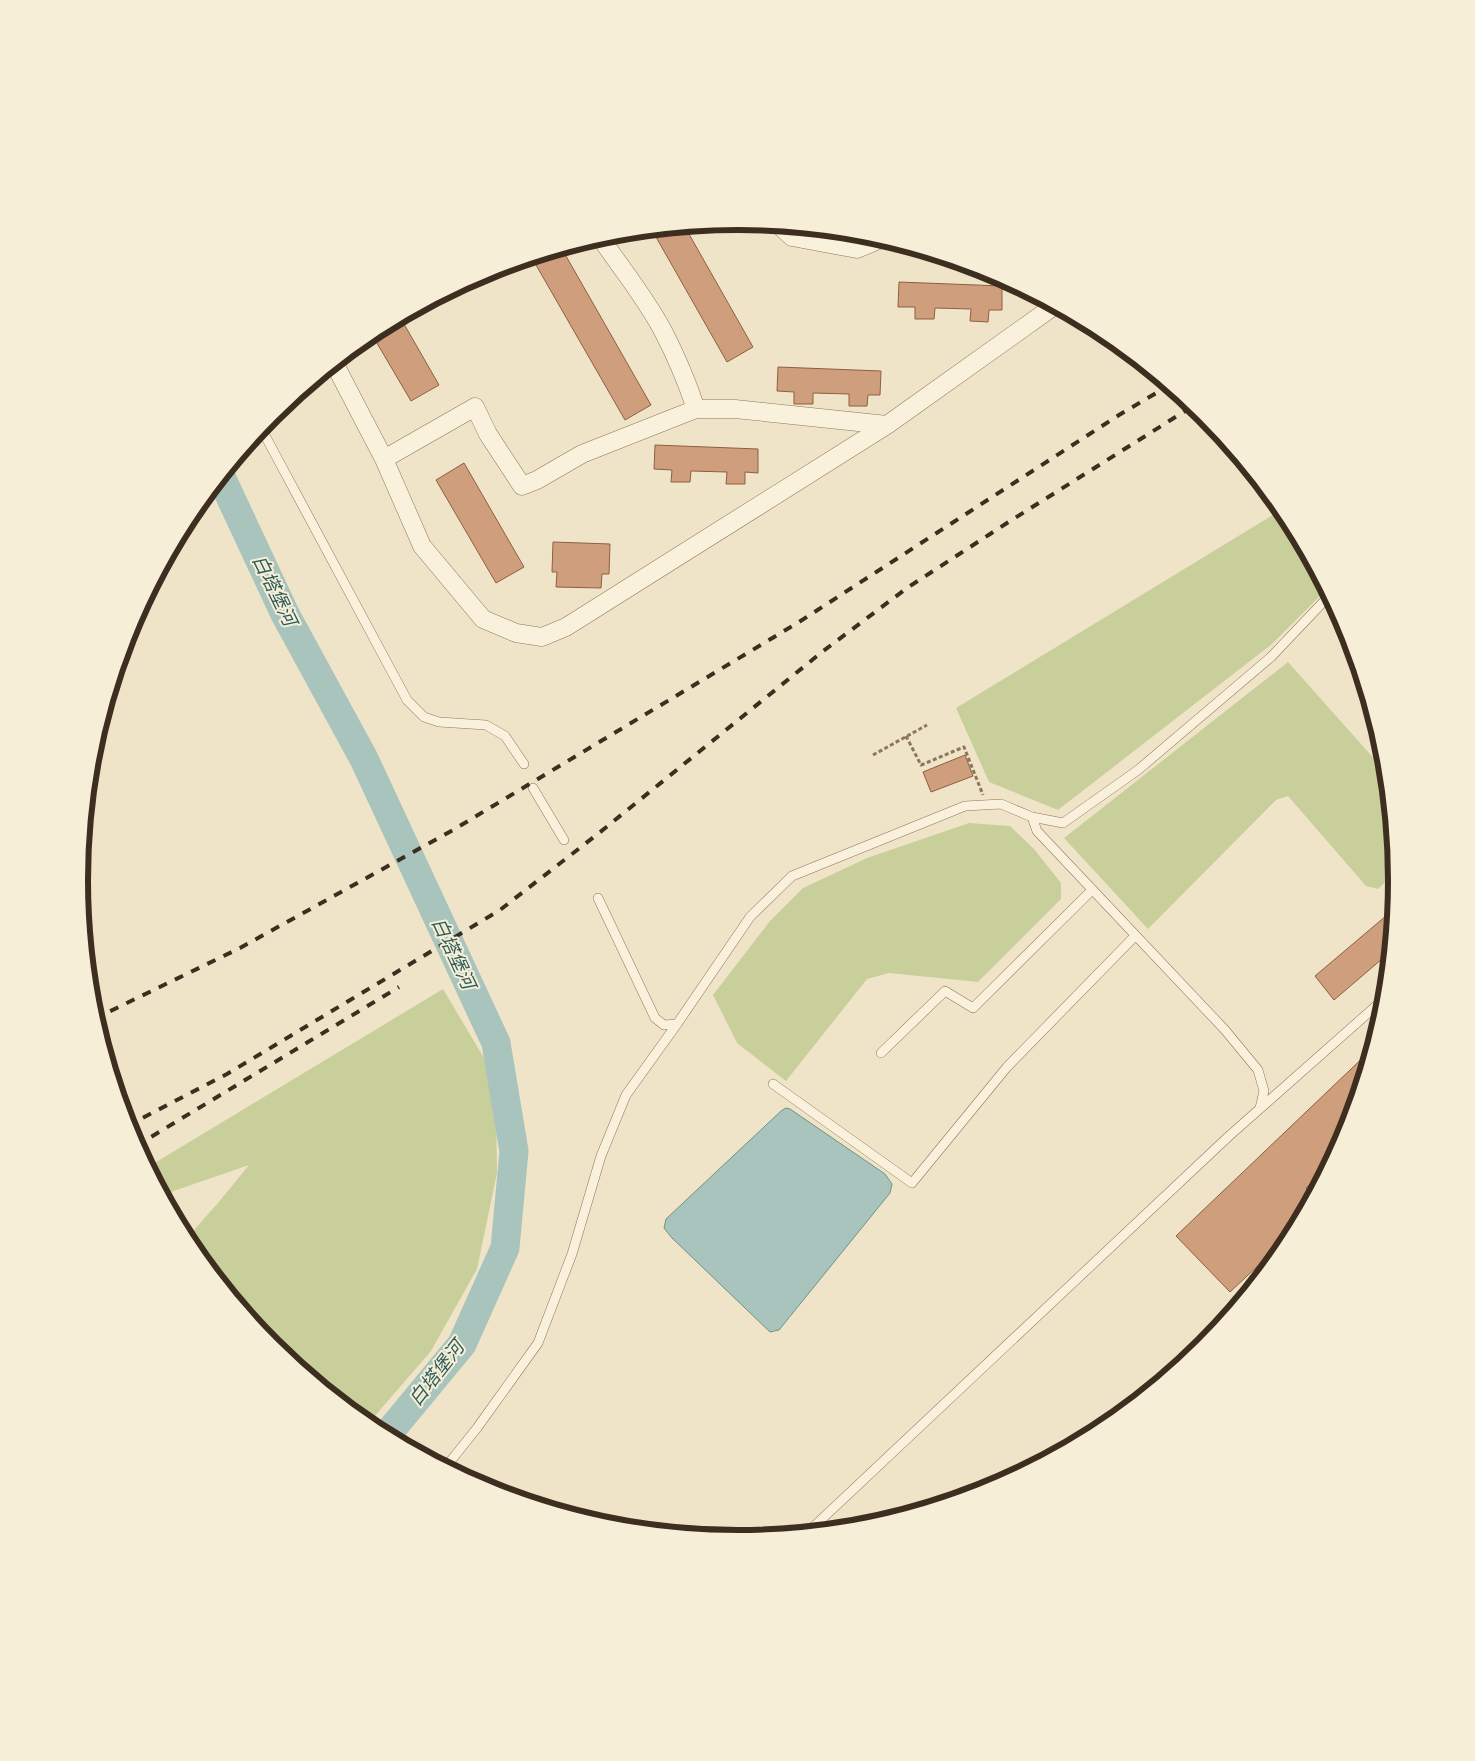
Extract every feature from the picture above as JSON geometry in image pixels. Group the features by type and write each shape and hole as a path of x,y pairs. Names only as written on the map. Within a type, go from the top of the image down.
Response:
{"street":[{"path":"787,233 792,237 857,249 869,244"},
{"path":"605,244 645,301 663,331 696,409"},
{"path":"337,369 384,459 422,546 483,619 516,634 542,637 566,627 887,425 1048,310"},
{"path":"384,459 475,407 488,434 522,486 537,480 582,454 696,409 735,409 887,425"}],"lane":[{"path":"265,435 407,700 424,717 439,722 486,725 505,736 524,764"},
{"path":"449,1463 477,1428 538,1343 572,1254 601,1156 626,1095 750,916 792,876 965,806 1001,804 1032,818 1063,823 1138,770 1271,657 1324,601"},
{"path":"534,788 564,840"},
{"path":"1032,818 1037,831 1225,1030 1258,1070 1264,1091 1260,1108"},
{"path":"881,1053 945,991 973,1008 1092,890"},
{"path":"598,898 655,1018 664,1025 677,1024"},
{"path":"773,1084 912,1182 1007,1067 1135,936"},
{"path":"815,1526 1222,1142 1375,1007"}],"path":[{"path":"873,755 926,725"},
{"path":"906,736 921,765 964,747 987,805"}],"green space":[{"path":"1274,514 1321,595 1272,644 1058,810 989,782 956,708"},
{"path":"1288,662 1376,761 1382,796 1388,880 1378,889 1366,886 1288,796 1276,800 1148,929 1064,838"},
{"path":"969,823 1010,826 1034,849 1061,883 1061,899 978,982 889,973 867,979 786,1081 737,1043 713,995 770,921 803,888 867,858"},
{"path":"443,989 484,1058 496,1110 497,1173 477,1269 431,1351 373,1419 309,1369 278,1340 222,1276 191,1233 249,1165 168,1193 153,1164"}],"water":[{"path":"786,1108 885,1174 892,1184 890,1193 779,1330 770,1332 672,1238 664,1228 666,1219"}],"building":[{"path":"688,233 753,347 727,362 655,236"},
{"path":"565,254 651,405 625,420 535,263"},
{"path":"899,282 1002,287 1002,310 989,310 988,322 970,321 971,309 935,308 934,319 915,319 915,307 898,307"},
{"path":"404,324 439,385 411,401 375,340"},
{"path":"778,367 881,371 880,395 868,395 867,406 849,406 849,394 813,393 813,404 794,404 794,392 777,391"},
{"path":"655,445 758,449 758,473 745,472 745,484 726,484 727,472 691,471 690,482 671,482 672,470 654,469"},
{"path":"464,463 524,567 496,583 436,480"},
{"path":"553,542 610,544 609,574 602,574 601,588 556,587 557,572 552,572"},
{"path":"965,755 973,776 931,792 923,772"},
{"path":"1386,916 1383,958 1334,1000 1315,976"},
{"path":"1362,1058 1338,1129 1320,1168 1313,1181 1306,1188 1308,1190 1300,1206 1266,1258 1230,1292 1176,1236"}],"waterway":[{"name":"白塔堡河","path":"224,483 285,614 364,759 496,1043 514,1151 505,1248 462,1344 391,1430"}],"railway":[{"path":"102,1015 240,948 453,830 799,622 1119,415 1163,389"},
{"path":"134,1122 227,1074 500,910 599,833 822,652 907,588 1186,411"},
{"path":"143,1142 399,987"}]}
